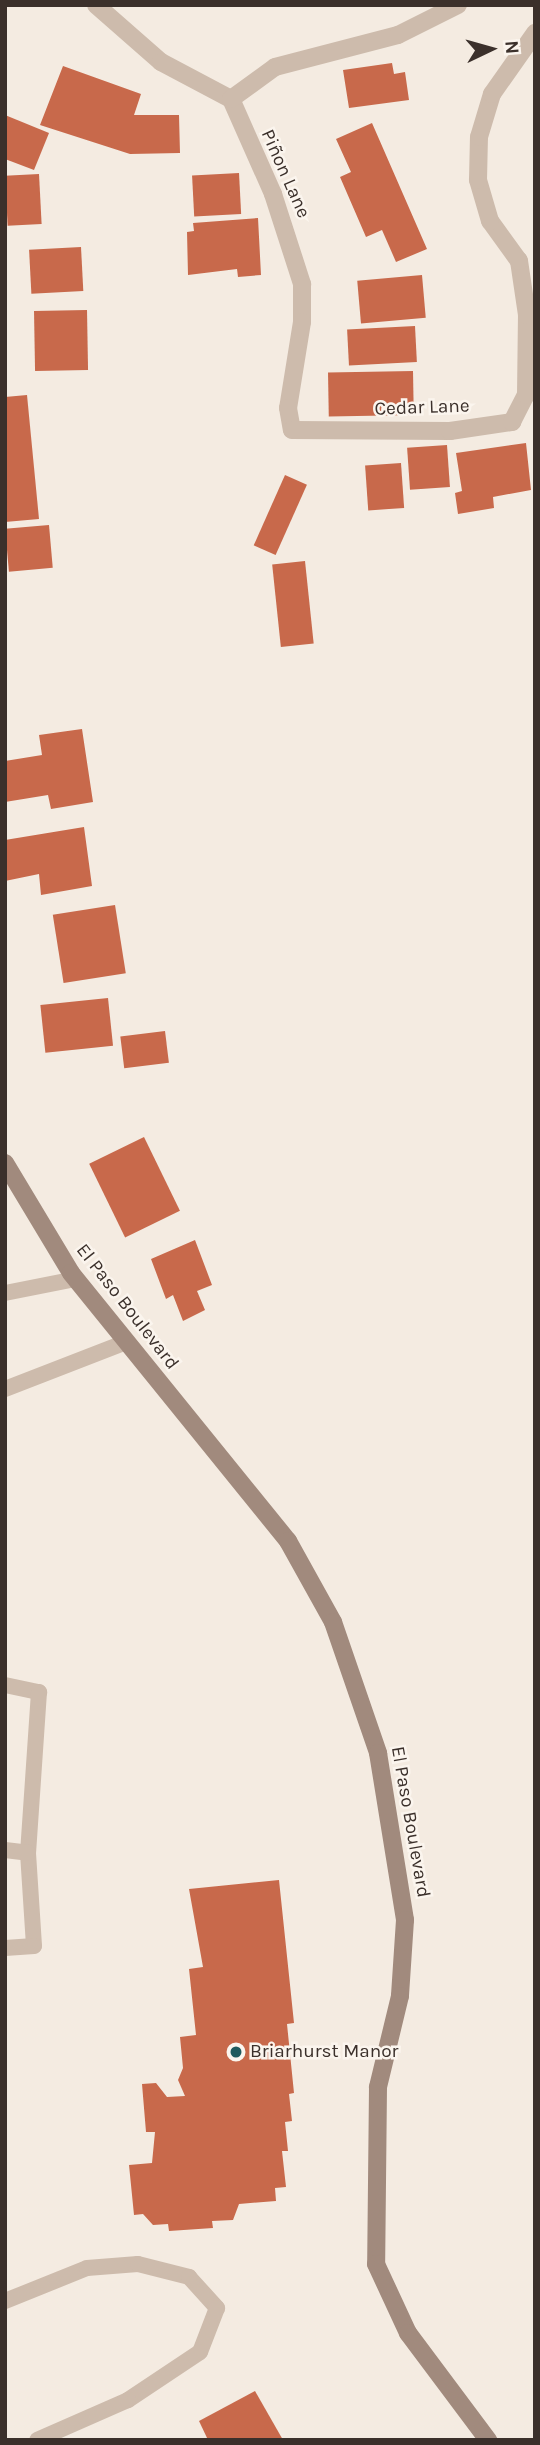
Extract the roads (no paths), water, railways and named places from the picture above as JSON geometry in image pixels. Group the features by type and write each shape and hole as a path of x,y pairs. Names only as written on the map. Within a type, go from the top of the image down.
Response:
{"street":[{"path":"96,5 161,62 231,99 275,67 398,35 458,5"},
{"name":"Cedar Lane","path":"292,430 450,431 512,422 526,395 527,315 519,261 490,221 478,180 479,137 492,94 535,33"},
{"name":"Piñon Lane","path":"231,99 273,194 302,284 302,322 288,408 292,430"},
{"name":"El Paso Boulevard","path":"5,1163 76,1279 288,1541 333,1622 378,1753 405,1920 400,1996 378,2087 376,2264 408,2333 488,2440"}],"lane":[{"path":"5,1293 76,1279"},
{"path":"5,1389 126,1342"},
{"path":"5,1685 39,1692 28,1853 34,1946 5,1948"},
{"path":"5,1850 28,1853"},
{"path":"5,2301 87,2268 138,2264 189,2277 217,2308 200,2351 128,2400 56,2436 37,2440"}],"place":[{"name":"Briarhurst Manor","path":"236,2052"}]}
